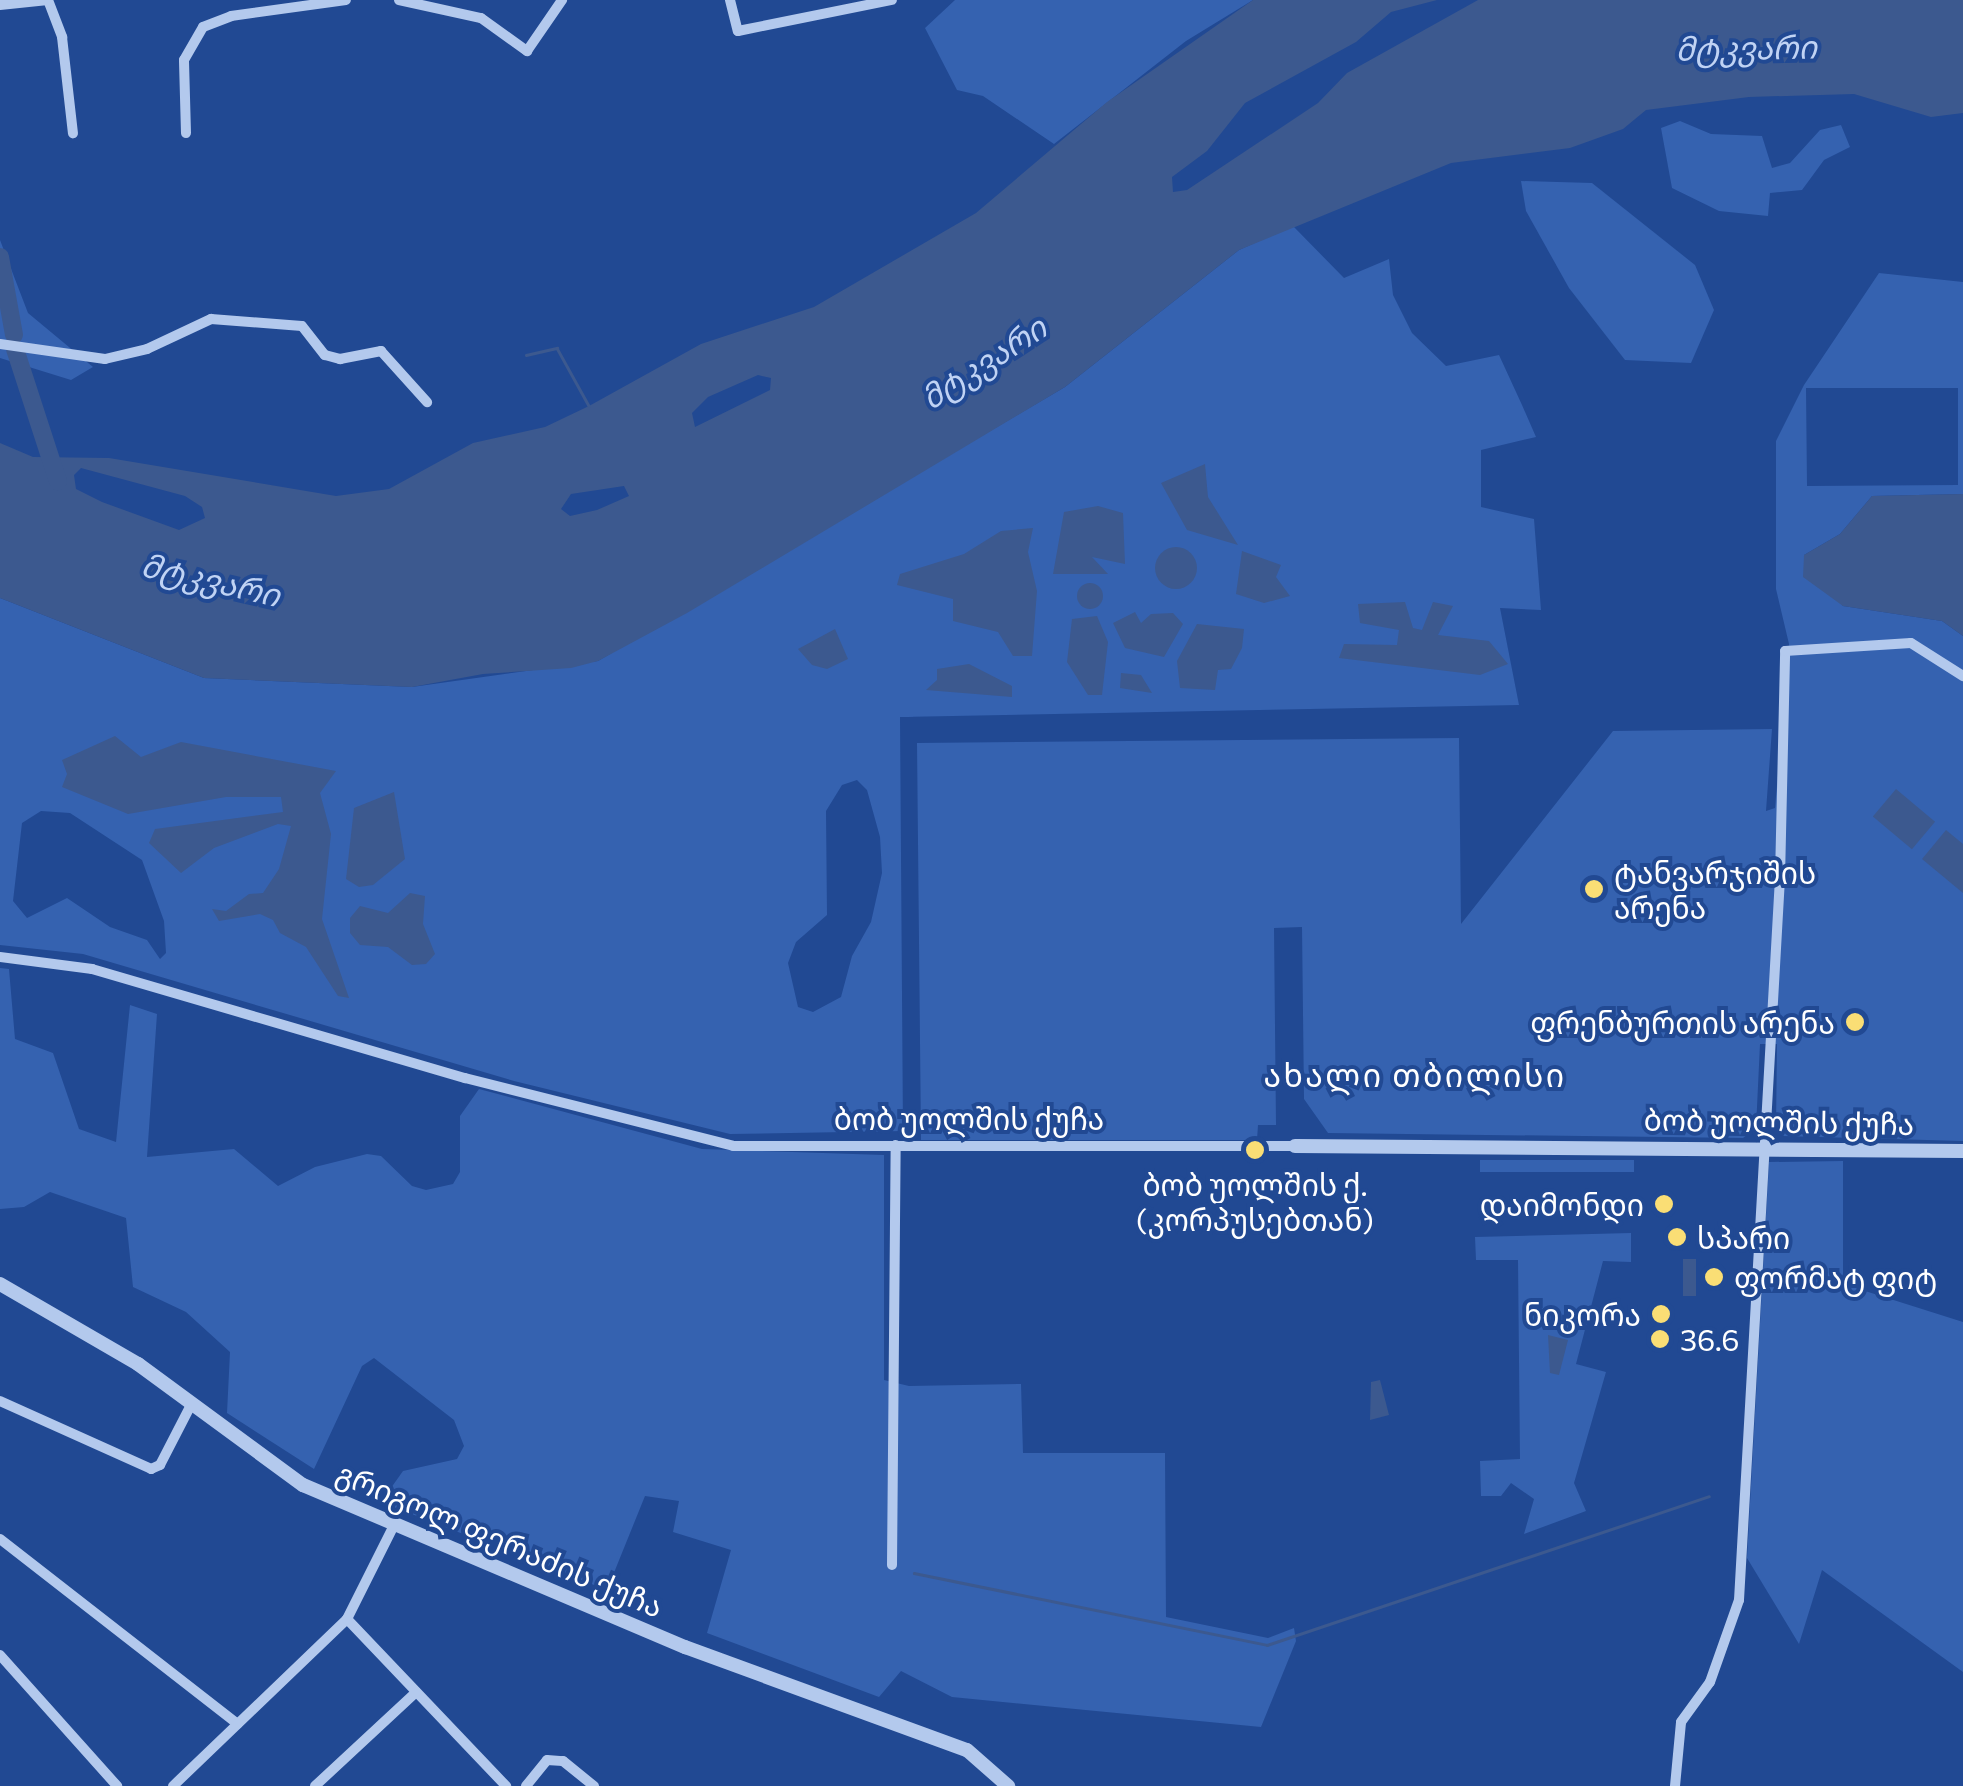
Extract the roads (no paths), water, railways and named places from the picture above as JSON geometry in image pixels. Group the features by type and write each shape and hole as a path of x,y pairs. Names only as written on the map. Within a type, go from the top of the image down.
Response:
{"street":[{"path":"0,5 48,0 62,37 72,134"},
{"path":"229,0 231,16"},
{"path":"186,133 184,60 190,41 203,26 231,16 346,0"},
{"path":"399,0 481,18 527,52 562,0"},
{"path":"730,0 738,31 892,0"},
{"path":"0,344 104,360 148,349 183,326 211,319 302,326 324,355 340,359 381,351 427,402"},
{"path":"1675,1786 1681,1722 1710,1682 1739,1600 1785,651 1911,643 1963,676"},
{"name":"ბობ უოლშის ქუჩა","path":"0,957 92,969 465,1078 733,1146 1764,1146 1963,1151"},
{"path":"892,1566 896,1146"},
{"name":"გრიგოლ ფერაძის ქუჩა","path":"0,1284 138,1364 302,1485 685,1647 967,1750 1008,1786"},
{"path":"0,1402 151,1469 160,1465 190,1404"},
{"path":"172,1786 347,1620 393,1526"},
{"path":"0,1539 238,1724"},
{"path":"347,1620 506,1786"},
{"path":"0,1655 117,1786"},
{"path":"315,1786 416,1692"},
{"path":"526,1786 548,1760 563,1761 594,1786"}],"water":[{"name":"მტკვარი","path":"1253,0 1437,0 1391,12 1356,42 1245,103 1207,151 1172,177 1173,192 1187,190 1318,103 1347,73 1478,0 1963,0 1963,113 1931,117 1854,94 1749,97 1646,110 1623,129 1570,148 1451,163 1239,250 1065,387 687,613 598,661 571,668 483,674 412,687 204,678 0,598 0,443 33,457 109,458 336,496 389,489 473,443 545,427 701,344 814,307 976,213 1107,102","holes":["758,375 771,378 770,390 695,427 692,413 708,397","81,468 185,496 202,507 205,518 179,530 76,489 74,475","624,486 629,496 570,516 561,509 571,494"]},
{"path":"1205,464 1208,497 1238,545 1187,530 1161,483"},
{"path":"1963,494 1963,636 1942,621 1843,606 1803,577 1804,555 1840,534 1872,496"},
{"path":"1098,506 1123,513 1125,564 1092,557 1108,574 1053,574 1064,512"},
{"path":"1033,528 1028,552 1037,591 1032,656 1013,656 998,632 953,621 953,599 897,585 900,574 964,554 1001,531"},
{"path":"1176,547 1191,553 1197,568 1191,583 1176,589 1161,583 1155,568 1161,553"},
{"path":"1242,551 1281,565 1276,577 1290,596 1264,603 1236,594"},
{"path":"1090,583 1099,587 1103,596 1099,605 1090,609 1081,605 1077,596 1081,587"},
{"path":"1405,602 1413,628 1422,630 1433,602 1453,606 1438,635 1489,641 1508,664 1480,675 1339,658 1344,644 1397,645 1399,630 1360,623 1358,604"},
{"path":"1135,612 1141,623 1151,614 1173,613 1183,624 1164,657 1125,648 1113,623"},
{"path":"1097,616 1108,642 1102,695 1088,695 1067,662 1072,619"},
{"path":"1197,624 1244,629 1242,648 1231,669 1218,670 1215,690 1180,688 1177,661"},
{"path":"835,629 848,659 827,669 812,665 798,649"},
{"path":"969,664 1012,686 1012,697 926,690 937,680 937,669"},
{"path":"1121,673 1141,675 1152,693 1120,688"},
{"path":"115,736 141,757 181,742 336,771 320,793 331,834 322,919 349,998 338,996 306,947 280,933 273,920 260,914 219,921 212,909 226,911 249,894 263,893 279,869 291,826 278,824 214,848 181,873 149,843 155,829 283,812 281,797 226,797 128,814 62,787 67,774 62,760"},
{"path":"1896,789 1935,822 1912,849 1873,817"},
{"path":"394,792 405,859 373,885 359,887 346,879 354,808"},
{"path":"1946,830 1963,844 1963,893 1922,859"},
{"path":"410,893 425,896 423,924 435,954 426,964 412,965 388,947 360,945 350,933 350,918 360,906 388,913"},
{"path":"1683,1259 1696,1259 1696,1296 1683,1296"},
{"path":"1548,1335 1568,1340 1559,1375 1550,1373"},
{"path":"1380,1380 1389,1415 1370,1420 1371,1382"}],"waterway":[{"path":"0,257 14,335"},
{"path":"526,355 557,348 589,406"},
{"path":"15,349 58,481"},
{"path":"914,1573 1267,1645 1709,1496"}],"place":[{"name":"ტანვარჯიშის არენა","path":"1594,889"},
{"name":"ფრენბურთის არენა","path":"1855,1022"},
{"name":"ბობ უოლშის ქ. (კორპუსებთან)","path":"1255,1150"},
{"name":"დაიმონდი","path":"1664,1204"},
{"name":"სპარი","path":"1677,1237"},
{"name":"ფორმატ ფიტ","path":"1714,1277"},
{"name":"ნიკორა","path":"1661,1314"},
{"name":"36.6","path":"1660,1339"}],"district":[{"name":"ახალი თბილისი","path":"1415,1074"}]}
